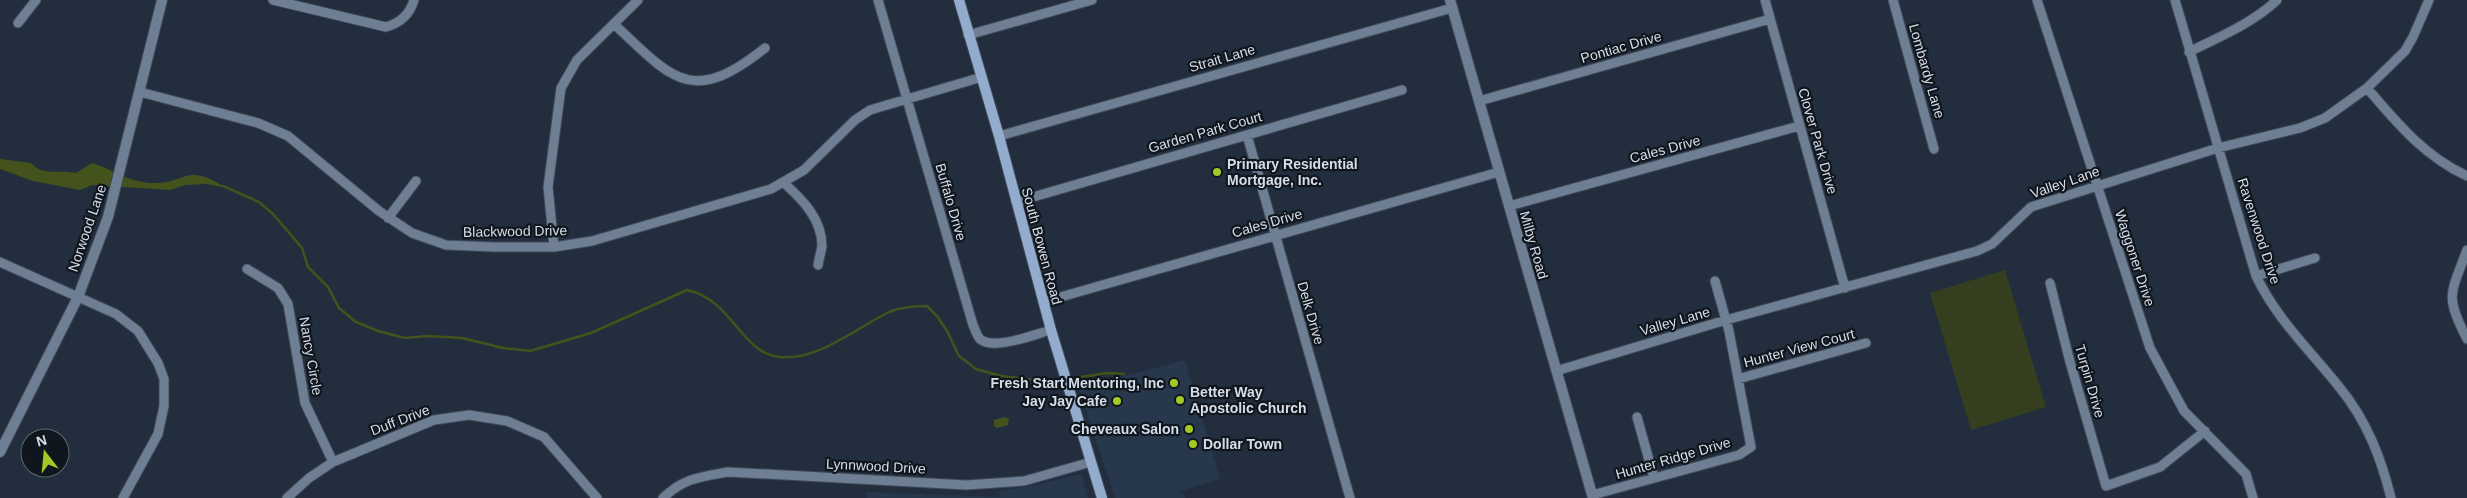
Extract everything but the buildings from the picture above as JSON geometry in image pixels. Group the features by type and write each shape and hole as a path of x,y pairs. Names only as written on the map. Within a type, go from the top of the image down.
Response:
{"main road":[{"name":"South Bowen Road","path":"959,0 999,136 1051,330 1102,498"}],"street":[{"path":"18,23 36,0"},
{"name":"Norwood Lane","path":"0,452 78,297 108,217 162,0"},
{"path":"273,0 386,27 396,24 406,16 414,0"},
{"path":"554,247 548,187 561,88 577,60 638,0"},
{"name":"Buffalo Drive","path":"878,0 973,325 980,339 991,344 1000,344 1051,330"},
{"path":"968,35 1092,0"},
{"name":"Clover Park Drive","path":"1766,0 1799,126 1845,288"},
{"name":"Lombardy Lane","path":"1893,0 1934,148"},
{"name":"Waggoner Drive","path":"2037,0 2150,348 2184,411 2246,474 2253,498"},
{"name":"Ravenwood Drive","path":"2175,0 2256,276 2269,302 2283,322 2341,389 2361,418 2382,461 2391,498"},
{"path":"2189,52 2243,24 2269,8 2277,0"},
{"name":"Valley Lane","path":"1556,371 1726,320 1977,251 1992,244 2031,207 2218,148 2300,128 2324,118 2367,88 2405,51 2429,0"},
{"name":"Milby Road","path":"1451,4 1592,497"},
{"name":"Strait Lane","path":"999,136 1451,4"},
{"name":"Pontiac Drive","path":"1479,100 1770,19"},
{"path":"614,24 673,76 697,81 721,77 741,67 765,48"},
{"name":"Blackwood Drive","path":"140,92 258,123 288,136 388,218 412,233 446,245 554,247 592,241 747,197 784,183 804,170 855,120 870,110 982,77"},
{"path":"2367,88 2406,134 2426,152 2446,166 2467,176"},
{"name":"Garden Park Court","path":"1016,202 1402,90"},
{"name":"Cales Drive","path":"1509,206 1799,126"},
{"name":"Delk Drive","path":"1247,135 1350,498"},
{"name":"Cales Drive","path":"1043,302 1499,172"},
{"path":"388,218 416,182"},
{"path":"784,183 799,197 816,221 822,241 818,265"},
{"path":"2467,250 2452,292 2451,303 2467,339"},
{"path":"2256,276 2315,258"},
{"path":"0,262 116,314 138,332 158,363 164,379 164,406 158,434 123,498"},
{"name":"Nancy Circle","path":"247,269 278,288 288,304 305,404 332,462"},
{"name":"Hunter Ridge Drive","path":"1592,497 1739,455 1749,450 1751,443 1738,378 1726,320 1715,281"},
{"name":"Turpin Drive","path":"2050,282 2070,362 2106,486 2160,467 2205,431"},
{"name":"Hunter View Court","path":"1738,378 1866,343"},
{"name":"Duff Drive","path":"287,498 332,462 434,420 469,415 508,421 544,436 597,498"},
{"path":"1637,417 1654,478"},
{"name":"Lynnwood Drive","path":"663,498 676,486 695,477 728,472 966,485 1024,481 1091,462"}],"shaded area":[{"path":"0,159 31,163 46,171 76,173 92,163 127,178 150,183 162,183 186,176 202,176 226,188 207,184 185,185 170,190 92,185 80,190 33,181 0,169"},
{"path":"2005,270 2046,407 1971,430 1930,293"},
{"path":"1185,360 1220,479 1177,492 1184,494 1185,498 1115,498 1079,388"},
{"path":"1004,417 1009,419 1008,425 997,428 994,426 994,420"},
{"path":"1079,474 1082,475 1088,498 867,498 866,492 1000,497 999,491 1032,486"}],"waterway":[{"path":"223,186 259,202 273,214 302,248 308,267 328,287 339,308 356,322 378,331 405,338 428,336 462,338 503,348 530,351 591,333 687,290 701,295 714,303 752,344 774,356 804,355 834,343 889,312 908,307 927,306 937,316 947,331 959,356 976,369 1001,376 1054,382 1063,380"},
{"path":"1068,379 1107,373 1124,374"}],"place":[{"name":"Primary Residential Mortgage, Inc.","path":"1217,172"},
{"name":"Fresh Start Mentoring, Inc","path":"1174,383"},
{"name":"Better Way Apostolic Church","path":"1180,400"},
{"name":"Jay Jay Cafe","path":"1117,401"},
{"name":"Cheveaux Salon","path":"1189,429"},
{"name":"Dollar Town","path":"1193,444"}]}
